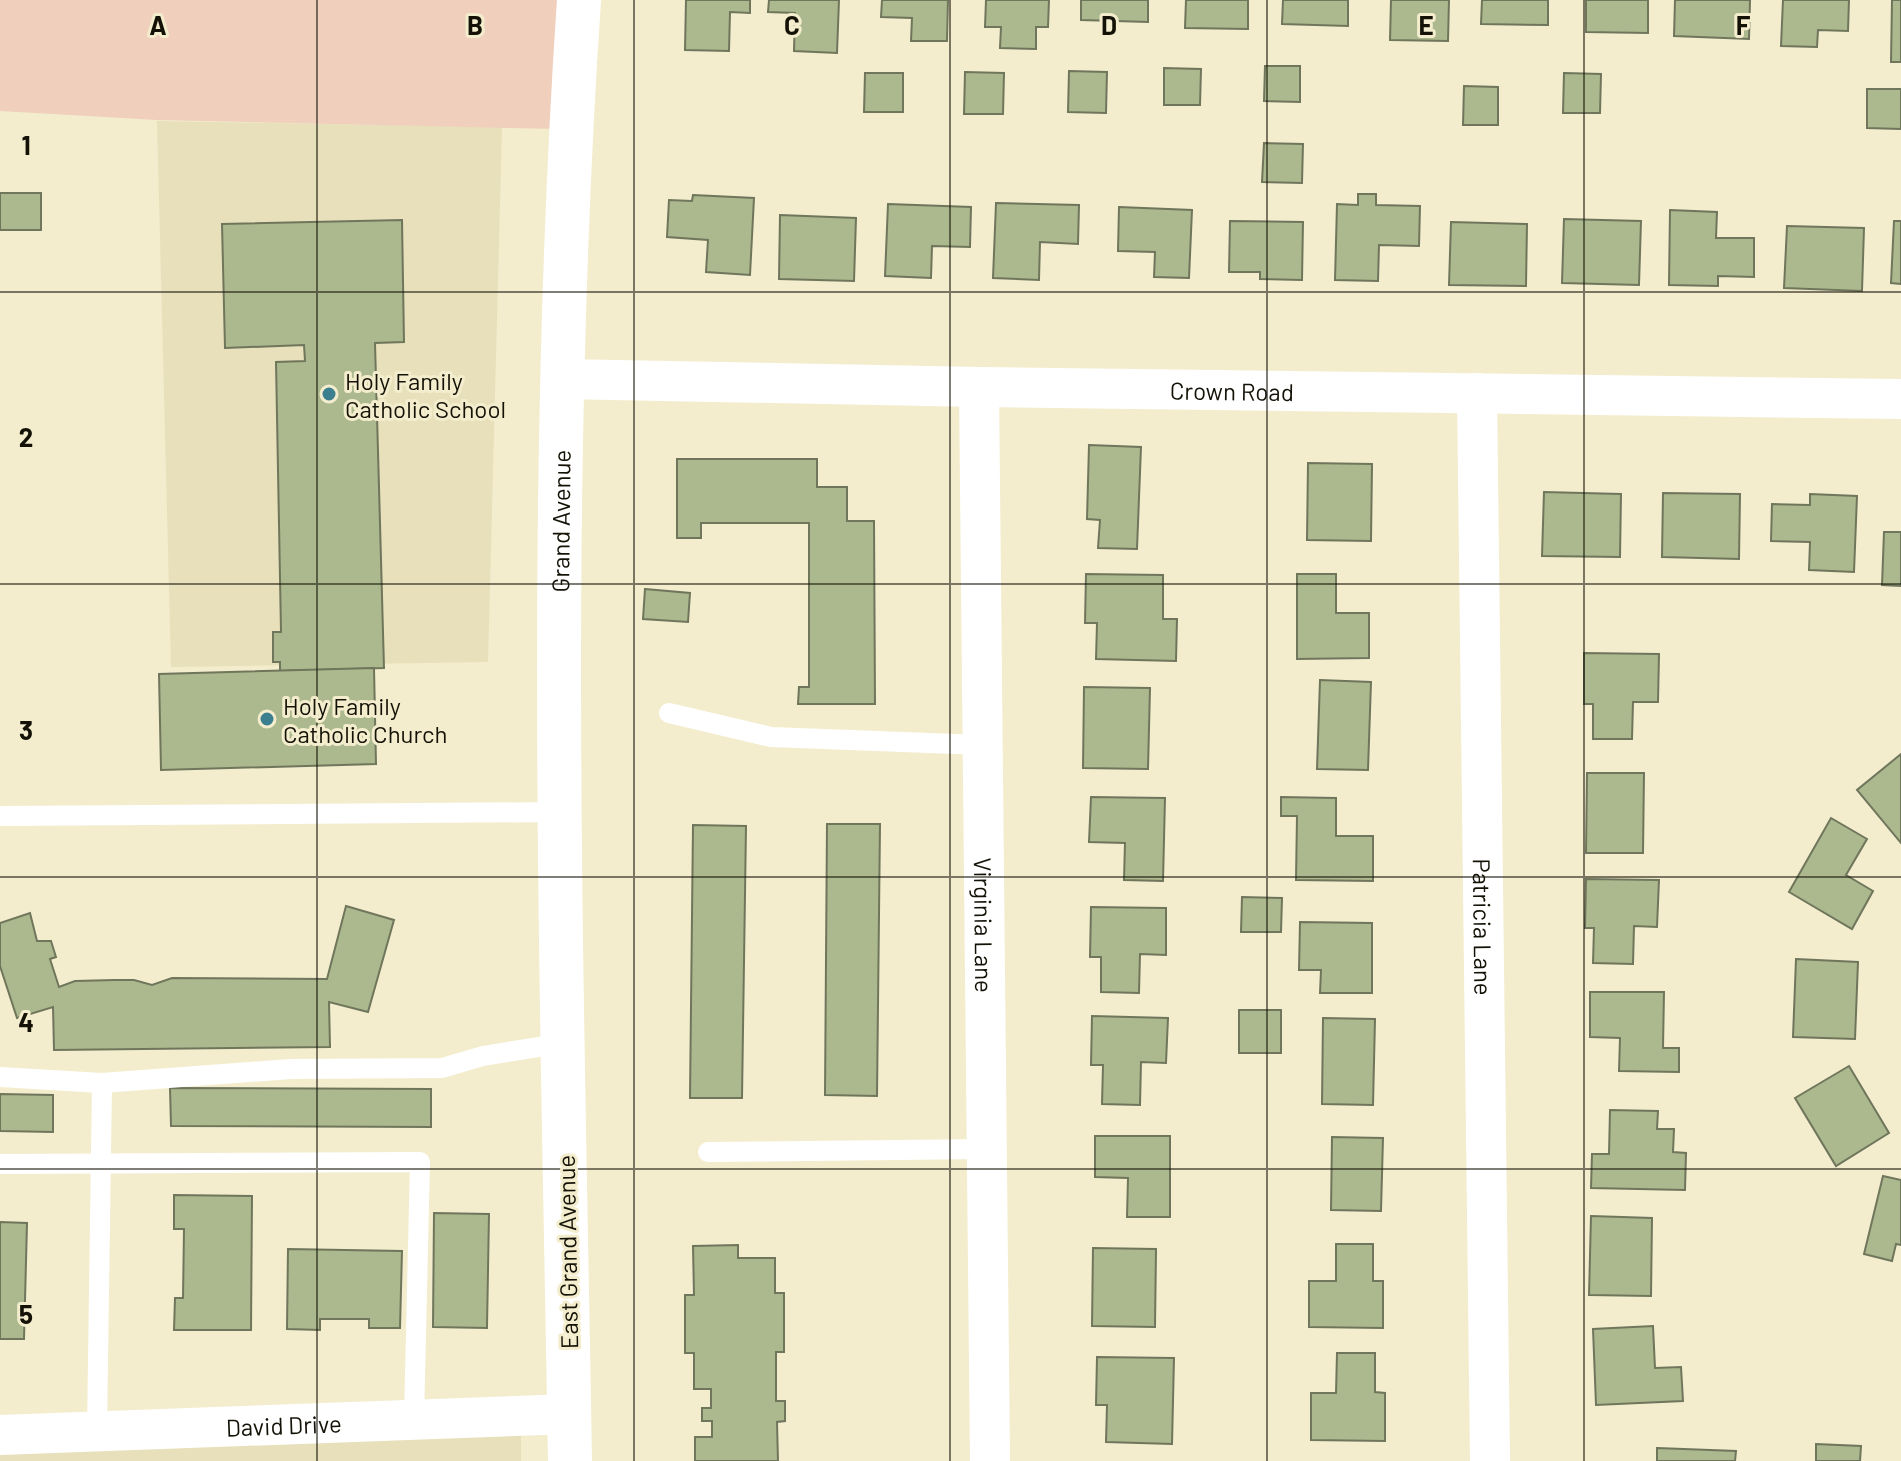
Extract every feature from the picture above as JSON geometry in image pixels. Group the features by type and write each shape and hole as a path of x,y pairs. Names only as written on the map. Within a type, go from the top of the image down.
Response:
{"main road":[{"name":"Grand Avenue","path":"564,1043 562,379 570,127 579,0"},
{"name":"East Grand Avenue","path":"564,1043 570,1461"}],"street":[{"name":"Crown Road","path":"562,379 1901,399"},
{"name":"Virginia Lane","path":"979,387 990,1461"},
{"name":"Patricia Lane","path":"1477,393 1490,1461"},
{"name":"David Drive","path":"0,1435 569,1414"}],"lane":[{"path":"669,713 771,737 982,745"},
{"path":"0,816 561,812"},
{"path":"0,1077 102,1083 291,1069 442,1068 483,1056 564,1043"},
{"path":"97,1431 102,1083"},
{"path":"708,1152 987,1149"},
{"path":"0,1164 420,1162 414,1419"}],"shaded area":[{"path":"0,0 563,0 558,129 157,120 0,111"},
{"name":"Holy Family Catholic School","path":"157,121 502,127 488,662 171,667"},
{"path":"521,1429 521,1461 0,1461 0,1436"}],"building":[{"path":"686,0 750,0 750,13 730,12 729,51 685,50"},
{"path":"769,0 839,0 837,53 794,51 795,13 768,12"},
{"path":"882,0 948,0 947,41 911,41 912,18 881,17"},
{"path":"986,0 1049,0 1048,27 1036,27 1036,49 1000,48 1001,27 985,27"},
{"path":"1081,0 1148,0 1148,22 1081,20"},
{"path":"1186,0 1248,0 1248,29 1185,28"},
{"path":"1283,0 1348,0 1348,26 1282,24"},
{"path":"1391,0 1449,0 1448,41 1390,40"},
{"path":"1482,0 1548,0 1548,25 1481,24"},
{"path":"1586,0 1648,0 1648,33 1586,32"},
{"path":"1675,0 1750,0 1749,39 1674,36"},
{"path":"1783,0 1849,0 1848,31 1818,30 1817,47 1781,46"},
{"path":"1892,0 1901,0 1901,62 1891,62"},
{"path":"1265,66 1300,66 1300,102 1264,101"},
{"path":"1164,68 1201,69 1200,105 1164,105"},
{"path":"1069,71 1107,72 1106,113 1068,112"},
{"path":"965,72 1004,73 1003,114 964,114"},
{"path":"865,73 903,73 903,112 864,112"},
{"path":"1564,73 1601,74 1600,113 1563,113"},
{"path":"1464,86 1498,87 1498,125 1463,125"},
{"path":"1867,89 1901,89 1901,129 1867,128"},
{"path":"1264,143 1303,144 1302,183 1262,182"},
{"path":"0,193 41,193 41,230 0,230"},
{"path":"1358,194 1376,194 1376,205 1420,206 1419,246 1379,245 1378,281 1335,280 1337,204 1358,205"},
{"path":"693,195 754,198 750,275 706,272 708,240 667,237 669,200 692,201"},
{"path":"996,203 1079,205 1078,244 1040,242 1039,280 993,278"},
{"path":"888,204 971,207 970,247 932,246 931,278 885,276"},
{"path":"1119,207 1192,210 1189,278 1154,277 1155,252 1118,251"},
{"path":"1670,210 1717,212 1716,238 1754,238 1754,277 1718,276 1718,286 1669,285"},
{"path":"780,215 856,218 854,281 779,279"},
{"path":"1564,219 1641,221 1639,285 1562,283"},
{"path":"402,220 404,342 375,343 384,668 280,671 280,662 273,662 273,632 281,632 276,362 305,361 304,345 225,348 222,224"},
{"path":"1230,221 1303,222 1302,280 1260,279 1260,272 1229,272"},
{"path":"1894,221 1901,221 1901,284 1891,283"},
{"path":"1451,222 1527,224 1526,286 1449,285"},
{"path":"1787,226 1864,228 1862,291 1784,288"},
{"path":"1089,445 1141,447 1137,549 1098,548 1100,520 1087,519"},
{"path":"677,459 817,459 817,487 847,487 847,521 874,521 875,704 798,704 799,687 809,687 809,523 701,523 701,538 677,538"},
{"path":"1308,463 1372,464 1371,541 1307,540"},
{"path":"1544,492 1621,494 1620,557 1542,556"},
{"path":"1663,493 1740,494 1739,559 1662,557"},
{"path":"1810,494 1857,496 1854,572 1809,570 1810,542 1771,541 1772,504 1810,505"},
{"path":"1884,532 1901,532 1901,586 1882,585"},
{"path":"1086,574 1163,575 1163,619 1177,619 1176,661 1096,659 1097,623 1085,623"},
{"path":"1297,574 1336,574 1336,613 1369,613 1369,658 1297,659"},
{"path":"645,589 690,593 688,622 643,619"},
{"path":"1584,653 1659,654 1658,702 1633,702 1632,739 1593,739 1593,704 1584,704"},
{"name":"Holy Family Catholic Church","path":"374,668 376,764 161,770 159,674"},
{"path":"1320,680 1371,682 1368,770 1317,769"},
{"path":"1084,687 1150,688 1148,769 1083,768"},
{"path":"1901,754 1901,843 1857,790"},
{"path":"1587,773 1644,773 1643,853 1586,853"},
{"path":"1091,797 1165,798 1163,881 1124,880 1125,843 1089,842"},
{"path":"1281,797 1336,798 1336,836 1373,836 1373,881 1296,880 1297,816 1281,816"},
{"path":"1831,818 1867,839 1846,875 1873,891 1852,929 1789,892"},
{"path":"827,824 880,824 877,1096 825,1095"},
{"path":"693,825 746,826 742,1098 690,1098"},
{"path":"1586,879 1659,880 1657,927 1634,926 1633,964 1593,963 1594,928 1585,928"},
{"path":"1242,897 1282,898 1281,932 1241,932"},
{"path":"346,906 394,920 368,1012 329,1002 330,1047 54,1050 53,1007 17,1018 0,966 0,923 30,913 37,941 51,941 56,957 50,959 59,987 75,981 115,980 134,980 152,985 172,978 327,979"},
{"path":"1091,907 1166,908 1166,955 1140,954 1139,993 1101,992 1101,957 1090,957"},
{"path":"1300,922 1372,923 1372,993 1320,993 1321,970 1299,970"},
{"path":"1796,959 1858,962 1855,1039 1793,1037"},
{"path":"1590,992 1664,992 1663,1048 1679,1048 1679,1072 1619,1071 1620,1038 1590,1037"},
{"path":"1239,1010 1281,1010 1281,1053 1239,1053"},
{"path":"1092,1016 1168,1018 1166,1063 1141,1062 1140,1105 1102,1104 1103,1065 1091,1065"},
{"path":"1323,1018 1375,1019 1373,1105 1322,1104"},
{"path":"1849,1066 1889,1133 1836,1166 1795,1098"},
{"path":"170,1088 431,1089 431,1127 171,1126"},
{"path":"0,1094 53,1095 53,1132 0,1131"},
{"path":"1610,1110 1658,1111 1657,1129 1674,1129 1673,1152 1686,1153 1685,1190 1591,1188 1592,1154 1609,1154"},
{"path":"1095,1136 1170,1136 1170,1217 1127,1217 1128,1178 1095,1177"},
{"path":"1332,1137 1383,1138 1381,1211 1331,1210"},
{"path":"1883,1176 1901,1180 1901,1245 1896,1244 1892,1261 1864,1254"},
{"path":"174,1195 252,1196 251,1330 174,1330 175,1298 183,1298 184,1229 174,1229"},
{"path":"434,1213 489,1214 487,1328 433,1327"},
{"path":"1591,1216 1652,1218 1651,1296 1589,1295"},
{"path":"0,1222 27,1223 24,1339 0,1339"},
{"path":"1336,1244 1373,1244 1373,1281 1383,1281 1383,1328 1309,1327 1309,1281 1336,1281"},
{"path":"738,1245 738,1258 775,1258 775,1293 784,1293 784,1352 776,1352 776,1401 785,1401 785,1421 777,1422 778,1461 695,1461 695,1437 712,1437 712,1421 702,1421 702,1408 711,1408 711,1389 694,1389 694,1353 685,1353 685,1295 694,1295 693,1246"},
{"path":"1093,1248 1156,1249 1155,1327 1092,1326"},
{"path":"288,1249 402,1251 400,1328 369,1328 369,1319 320,1319 320,1330 287,1329"},
{"path":"1653,1326 1655,1368 1681,1367 1683,1401 1596,1405 1593,1329"},
{"path":"1337,1353 1375,1353 1375,1392 1385,1393 1385,1441 1311,1440 1311,1393 1336,1393"},
{"path":"1097,1357 1174,1358 1172,1444 1106,1442 1107,1405 1096,1405"},
{"path":"1816,1444 1861,1446 1860,1461 1816,1461"},
{"path":"1657,1448 1736,1451 1735,1461 1657,1461"}],"place":[{"name":"Holy Family Catholic School","path":"329,394"},
{"name":"Holy Family Catholic Church","path":"267,719"}]}
